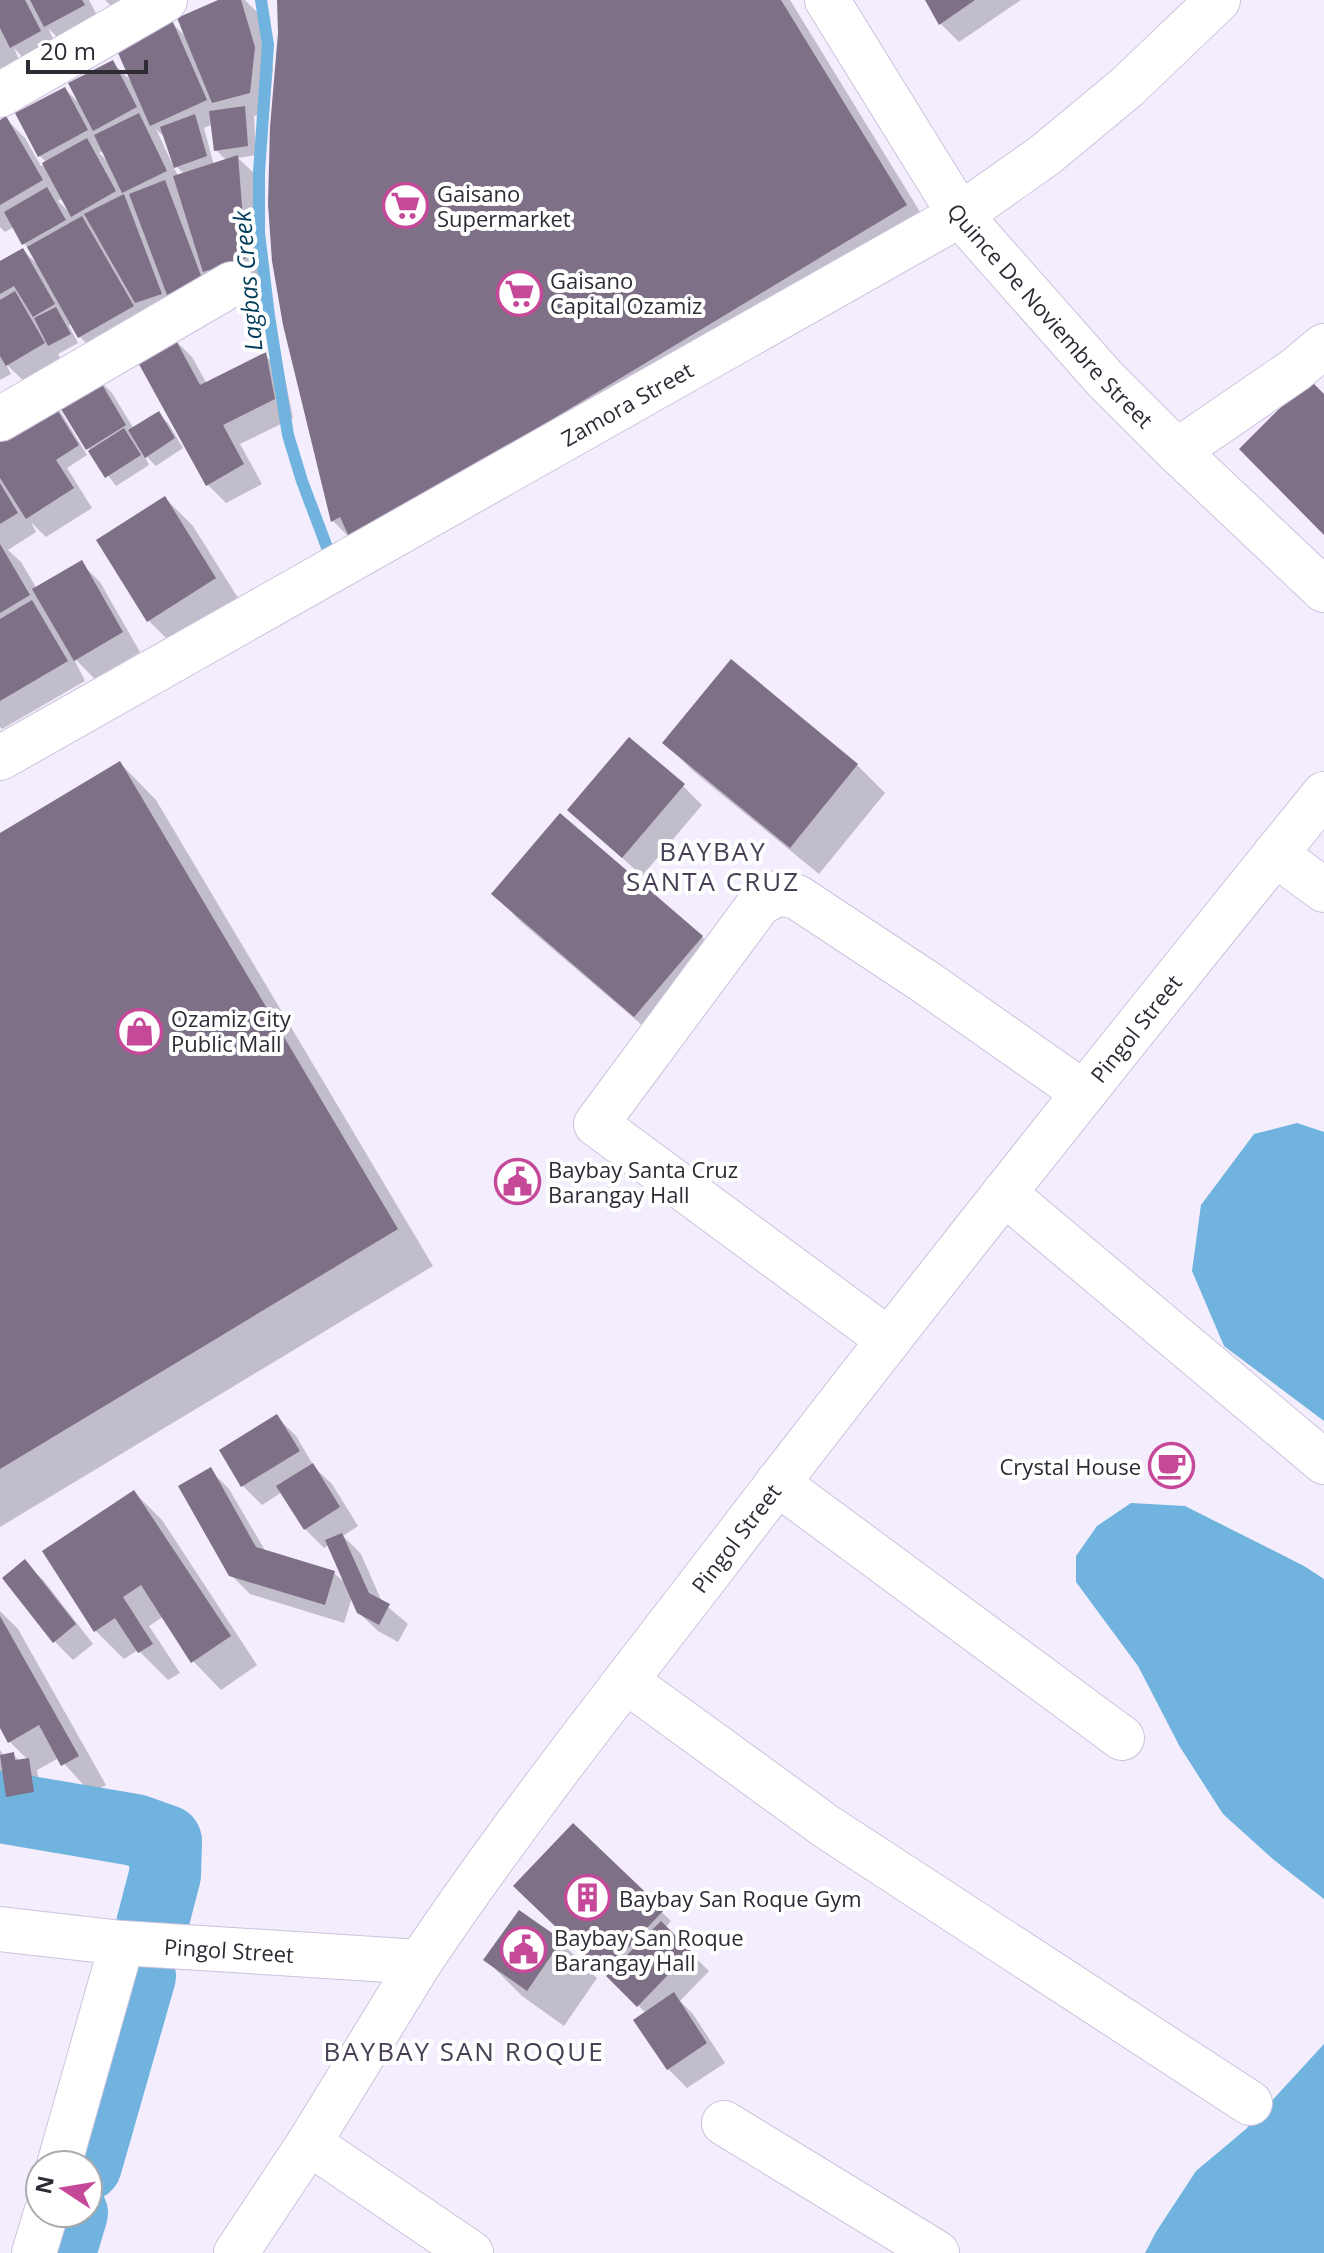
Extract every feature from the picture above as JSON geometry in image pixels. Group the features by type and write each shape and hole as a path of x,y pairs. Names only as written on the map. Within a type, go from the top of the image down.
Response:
{"street":[{"path":"0,95 165,0"},
{"name":"Quince De Noviembre Street","path":"827,0 960,215 1104,378 1324,590"},
{"name":"Zamora Street","path":"0,758 960,215 1045,155 1127,87 1218,0"},
{"path":"0,419 232,284"},
{"path":"1177,451 1295,370 1324,346"},
{"name":"Pingol Street","path":"0,1929 122,1943 420,1962 499,1847 777,1483 1004,1193 1324,794"},
{"path":"1275,854 1324,890"},
{"path":"889,1340 596,1124 759,904 778,893 797,897 1084,1093"},
{"path":"1004,1193 1324,1462"},
{"path":"777,1483 1122,1738"},
{"path":"626,1681 827,1827 1250,2103"},
{"path":"64,2149 122,1943"},
{"path":"236,2253 309,2143 420,1962"},
{"path":"724,2123 910,2246"},
{"path":"309,2143 471,2253"},
{"path":"34,2253 41,2229"}],"water":[{"path":"1297,1123 1324,1132 1324,1421 1224,1346 1192,1271 1201,1205 1254,1134"},
{"path":"1131,1503 1185,1506 1324,1579 1324,1899 1223,1814 1180,1747 1138,1666 1076,1582 1076,1556 1097,1526"},
{"path":"1324,2044 1324,2253 1145,2253 1196,2171 1246,2129"}],"building":[{"path":"0,0 25,0 41,31 10,48 0,28"},
{"path":"30,0 82,0 85,5 44,27"},
{"path":"218,0 241,0 255,47 250,93 212,103 177,18"},
{"name":"Gaisano Capital Ozamiz","path":"277,0 781,0 907,205 351,541 340,517 331,522 283,325 272,261 268,204 270,127 278,33"},
{"path":"925,0 975,0 939,25"},
{"path":"172,20 207,100 150,126 115,46"},
{"path":"113,60 137,107 93,131 68,83"},
{"path":"65,87 88,130 38,157 15,113"},
{"path":"245,106 248,146 214,151 209,111"},
{"path":"139,113 167,171 122,193 94,135"},
{"path":"195,114 207,156 174,168 160,127"},
{"path":"6,116 43,180 0,205 0,120"},
{"path":"87,138 116,191 71,217 42,163"},
{"path":"238,155 246,258 203,272 173,176"},
{"path":"165,180 203,281 167,295 129,194"},
{"path":"47,187 66,220 22,245 4,212"},
{"path":"124,194 162,294 135,303 84,214"},
{"path":"82,216 134,306 78,338 27,247"},
{"path":"23,248 55,304 33,317 14,286 0,294 0,261"},
{"path":"15,291 45,343 6,366 0,356 0,300"},
{"path":"56,307 71,334 48,346 34,318"},
{"path":"173,335 200,385 266,352 275,399 223,425 244,464 206,486 135,357"},
{"path":"94,371 126,425 86,450 53,396"},
{"path":"1309,379 1324,394 1324,535 1239,449"},
{"path":"51,400 79,445 56,460 74,488 26,519 0,478 0,428"},
{"path":"159,411 175,438 145,458 128,430"},
{"path":"124,428 141,455 105,478 88,451"},
{"path":"0,483 18,513 0,524"},
{"path":"165,496 216,578 147,622 96,540"},
{"path":"0,544 30,595 0,613"},
{"path":"82,560 123,632 74,661 32,589"},
{"path":"32,600 68,661 0,701 0,619"},
{"path":"731,659 858,764 790,848 662,743"},
{"path":"629,737 685,784 622,858 567,810"},
{"name":"Ozamiz City Public Mall","path":"120,761 398,1229 0,1469 0,833"},
{"path":"560,813 703,936 634,1017 491,894"},
{"path":"277,1414 300,1451 241,1487 219,1450"},
{"path":"313,1463 340,1507 304,1530 276,1486"},
{"path":"211,1467 256,1547 335,1571 325,1605 229,1576 178,1486"},
{"path":"134,1490 231,1636 191,1663 141,1585 123,1597 153,1644 138,1653 115,1618 94,1632 42,1551"},
{"path":"342,1533 369,1593 390,1604 379,1625 357,1613 325,1540"},
{"path":"25,1559 76,1624 53,1643 2,1578"},
{"path":"0,1616 79,1756 61,1766 39,1725 8,1743 0,1728"},
{"path":"14,1752 15,1760 29,1758 34,1792 6,1797 0,1755"},
{"name":"Baybay San Roque Gym","path":"573,1823 664,1910 604,1973 513,1886"},
{"name":"Baybay San Roque Barangay Hall","path":"519,1910 562,1940 527,1991 483,1960"},
{"path":"661,1921 691,1951 637,2007 606,1976"},
{"path":"674,1992 707,2043 667,2070 633,2020"}],"waterway":[{"name":"Lagbas Creek","path":"261,0 268,45 259,172 259,233 269,316 288,435 328,550"},
{"path":"0,1807 135,1830 166,1841 165,1875 152,1925"},
{"path":"91,2149 140,1976"},
{"path":"60,2253 67,2229"}],"place":[{"name":"Gaisano Supermarket","path":"406,206"},
{"name":"Gaisano Capital Ozamiz","path":"519,293"},
{"name":"Ozamiz City Public Mall","path":"140,1031"},
{"name":"Baybay Santa Cruz Barangay Hall","path":"517,1182"},
{"name":"Crystal House","path":"1172,1466"},
{"name":"Baybay San Roque Gym","path":"588,1898"},
{"name":"Baybay San Roque Barangay Hall","path":"523,1950"}],"district":[{"name":"BAYBAY SANTA CRUZ","path":"713,866"},
{"name":"BAYBAY SAN ROQUE","path":"464,2051"}]}
